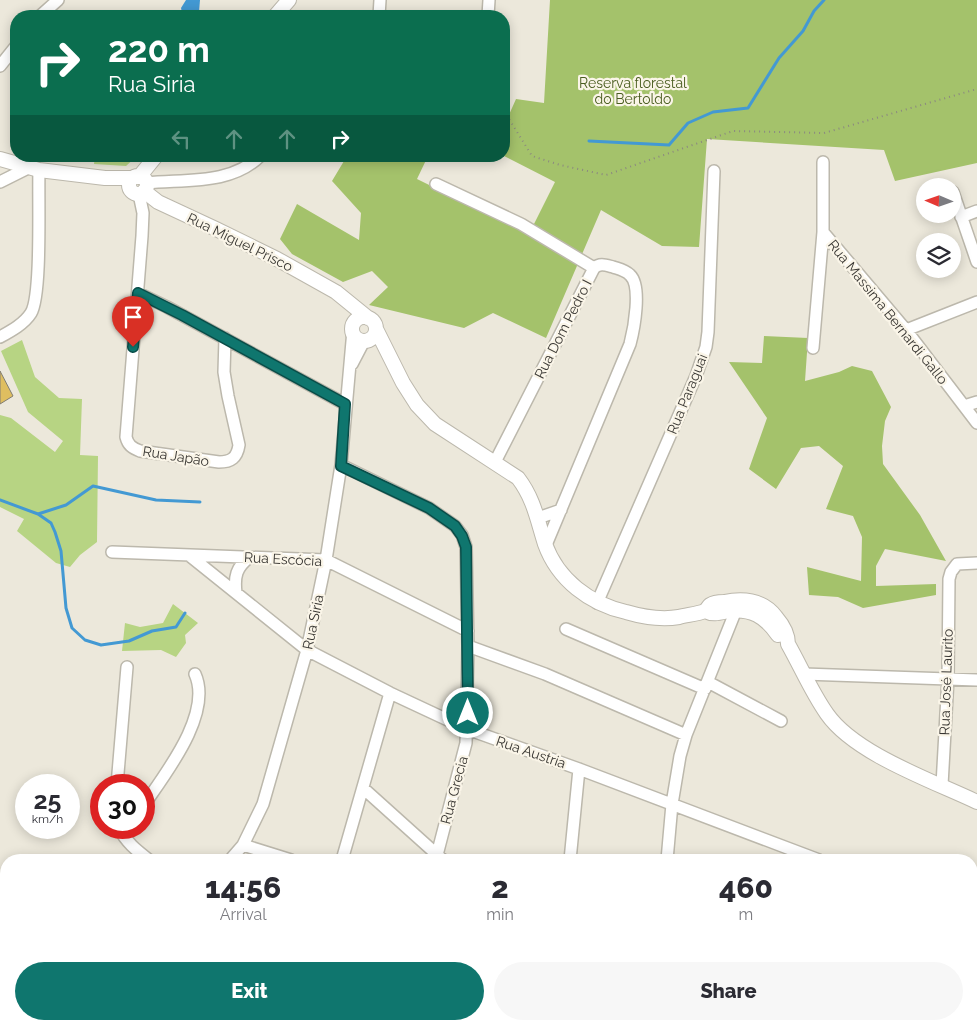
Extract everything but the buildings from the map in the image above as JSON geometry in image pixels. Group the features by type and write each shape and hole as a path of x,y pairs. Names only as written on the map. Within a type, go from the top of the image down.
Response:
{"street":[{"path":"47,10 58,0"},
{"path":"280,10 289,0"},
{"path":"0,66 10,54"},
{"name":"Rua Miguel Prisco","path":"0,159 33,169 105,178 140,185 158,202 277,258 336,292 391,361 418,405 435,424 518,478 533,503 546,545 556,564 575,588 598,602 623,612 649,618 678,617 705,611 712,614 736,610 753,612 761,616 781,639 788,644 828,715 843,732 889,761 977,802"},
{"path":"140,185 152,162"},
{"path":"140,185 218,177 236,173 247,168 254,162"},
{"name":"Rua Massima Bernardi Gallo","path":"824,162 823,232 906,330 977,424"},
{"path":"0,182 33,169 38,277 31,313 17,327 0,337"},
{"name":"Rua Paraguai","path":"598,602 692,385 706,347 711,286 714,170"},
{"path":"436,184 521,224 594,268"},
{"name":"Rua Japão","path":"140,185 143,213 126,437 132,448 140,451 210,461 228,462 235,458 239,445 224,372 225,338"},
{"path":"977,211 961,217 977,262"},
{"path":"813,348 823,232"},
{"name":"Rua Dom Pedro I","path":"495,462 594,268 599,264 604,265 624,271 632,276 636,285 634,331 630,344 546,545"},
{"name":"Rua Miguel Prisco","path":"336,292 356,338 369,332"},
{"path":"138,293 345,404"},
{"path":"906,330 977,302"},
{"path":"353,328 357,320 361,318 369,332"},
{"name":"Rua Siria","path":"235,854 243,845 264,804 307,650 326,560 341,466 353,328"},
{"name":"Rua Siria","path":"349,370 369,332"},
{"path":"964,406 977,402"},
{"name":"Rua Grecia","path":"341,466 429,508 455,526 462,536 466,547 468,631 467,729 463,760 441,854"},
{"path":"538,518 561,510"},
{"name":"Rua Escócia","path":"112,552 326,560 468,631"},
{"name":"Rua Austria","path":"190,556 307,650 390,694 467,729 579,769 803,854"},
{"path":"217,579 223,557"},
{"path":"236,593 236,574 242,562 250,557"},
{"name":"Rua José Laurito","path":"942,785 951,572 957,564 977,564"},
{"name":"Rua Miguel Prisco","path":"705,611 710,604 734,600 751,600 774,614 788,636 788,644"},
{"path":"667,854 678,762 686,735 736,610"},
{"path":"566,628 707,686 781,721"},
{"path":"468,646 553,677 686,735"},
{"path":"119,774 127,667"},
{"path":"155,789 176,758 192,725 199,693 195,674"},
{"path":"804,674 977,680"},
{"path":"344,854 390,694"},
{"path":"571,854 579,769"},
{"path":"363,788 437,854"},
{"path":"128,839 132,847 141,854"},
{"path":"243,845 272,854"}],"path":[{"path":"510,121 532,156 560,165 606,175 733,131 824,133 977,89"}],"green space":[{"name":"Reserva florestal do Bertoldo","path":"550,0 977,0 977,163 895,181 884,150 707,139 699,247 662,246 601,210 546,338 493,313 464,328 369,305 388,287 372,271 343,282 292,254 280,239 297,204 359,240 361,213 332,181 343,162 425,162 417,179 529,234 555,182 510,159 510,112 516,99 544,103"},
{"path":"94,162 130,162 126,166 94,164"},
{"path":"764,336 808,338 805,381 839,372 852,366 872,371 891,407 885,421 882,446 883,464 920,515 946,561 885,549 876,566 876,586 936,584 936,595 863,608 838,597 809,595 807,567 861,581 862,537 853,516 826,509 843,466 819,446 801,448 776,489 749,469 767,418 729,362 762,363"},
{"path":"22,340 35,377 59,398 82,399 80,455 98,456 97,542 80,555 70,567 56,563 17,531 24,519 0,507 0,415 11,418 55,452 63,441 28,412 1,351"},
{"path":"173,604 198,623 185,635 186,643 176,657 161,650 122,651 125,623 140,627 163,623"}],"water":[{"path":"186,0 200,0 199,10 182,10"}],"waterway":[{"path":"589,141 669,145 688,123 713,112 748,108 779,58 803,31 814,11 824,0"},
{"path":"0,500 38,514 66,505 93,486 156,500 200,502"},
{"path":"38,514 51,523 55,532 61,551 66,608 72,628 85,640 101,645 129,641 152,631 176,627 185,613"}],"route":[{"path":"133,347 138,293 345,404 341,466 429,508 455,526 462,536 466,547 468,713"}]}
